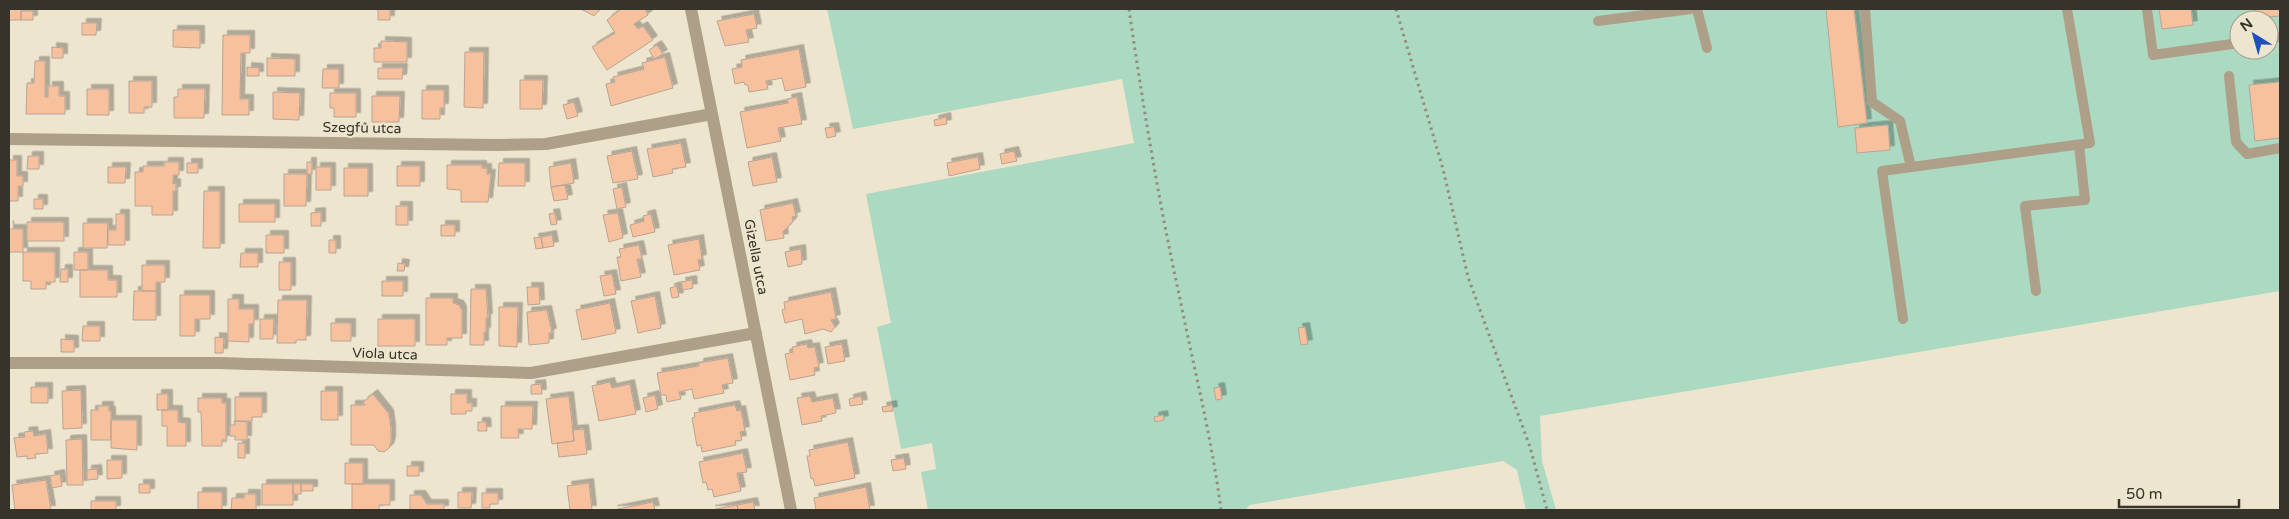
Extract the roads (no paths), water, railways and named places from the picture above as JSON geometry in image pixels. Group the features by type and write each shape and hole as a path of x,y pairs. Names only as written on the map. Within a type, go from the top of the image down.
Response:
{"street":[{"name":"Gizella utca","path":"691,10 791,510"},
{"name":"Szegfű utca","path":"9,139 546,144 712,114"},
{"name":"Viola utca","path":"9,363 220,363 531,372 756,333"}],"lane":[{"path":"1598,21 1691,9"},
{"path":"1697,9 1707,48"},
{"path":"1865,9 1872,102 1900,121 1911,167"},
{"path":"1903,319 1882,171 2090,143 2067,9"},
{"path":"2147,9 2153,55 2229,44"},
{"path":"2229,76 2236,142 2247,154 2280,148"},
{"path":"2036,291 2025,206 2084,200 2079,145"}]}
